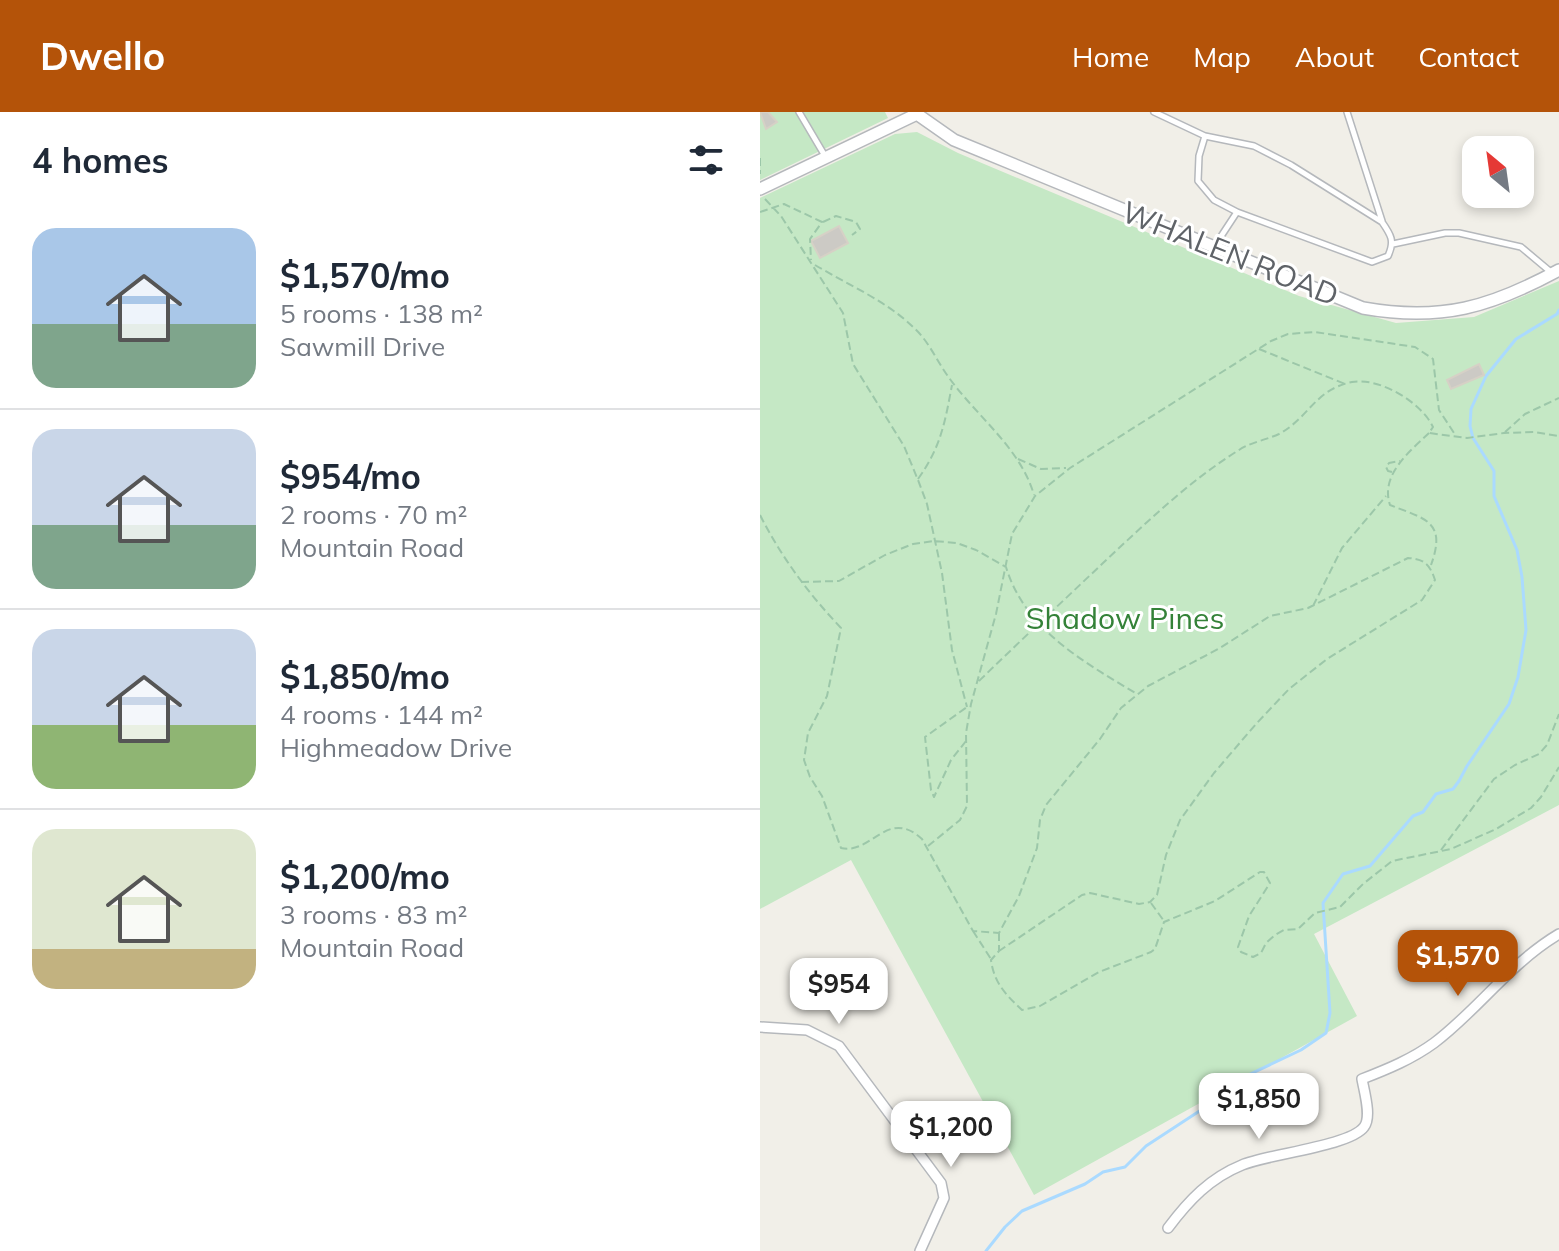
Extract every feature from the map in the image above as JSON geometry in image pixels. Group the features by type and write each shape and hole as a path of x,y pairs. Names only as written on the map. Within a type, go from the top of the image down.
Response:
{"street":[{"path":"760,190 916,113"},
{"name":"WHALEN ROAD","path":"916,113 954,140 1363,308 1402,313 1446,313 1508,297 1556,272"},
{"path":"1168,1228 1191,1198 1224,1173 1263,1157 1342,1140 1362,1129 1366,1124 1366,1115 1362,1079 1398,1065 1437,1041 1513,968 1559,934"},
{"path":"760,1027 807,1030 839,1046 941,1183 944,1198 920,1251"}],"lane":[{"path":"799,112 826,157"},
{"path":"1154,112 1205,136 1254,146 1291,165 1382,222"},
{"path":"1205,136 1199,156 1198,181 1214,200 1237,212 1372,262 1388,256 1393,244 1382,222 1347,112"},
{"path":"1213,248 1237,212"},
{"path":"1393,244 1459,233 1521,247 1556,272"}],"path":[{"path":"760,158 760,174"},
{"path":"760,190 769,207 781,216 843,313 853,364 904,446 918,480 927,504 942,573 952,650 969,706"},
{"path":"760,212 784,204 822,222"},
{"path":"812,263 810,239 822,222 836,216 856,222 860,229 852,235"},
{"path":"812,263 898,314 914,328 953,382 1017,459 1030,480 1035,496"},
{"path":"927,847 965,813 969,799 966,741 969,706 996,614 1012,534 1035,496 1070,468 1258,349 1288,334 1315,332 1415,347 1433,359 1439,410 1456,436"},
{"path":"1258,349 1346,384"},
{"path":"918,480 941,439 953,382"},
{"path":"977,684 1126,541 1188,487 1243,447 1278,434 1303,417 1320,395 1346,384 1373,385 1403,397 1427,414 1433,427 1401,461 1389,481 1387,495 1390,505 1429,520 1437,533 1437,550 1430,566"},
{"path":"1504,433 1525,414 1559,398"},
{"path":"1429,433 1467,438 1534,432 1559,436"},
{"path":"1017,459 1041,469 1070,468"},
{"path":"1395,471 1388,471 1386,467 1389,463 1401,461"},
{"path":"1313,606 1342,548 1387,495"},
{"path":"760,515 775,545 800,582 841,628 827,696 808,733 804,760 822,796 841,848 853,849 885,830 899,828 916,834 927,847 991,960 993,974 1004,994 1022,1010 1040,1006 1099,972 1151,952 1155,949 1164,922 1215,901 1264,872 1270,883 1242,930 1238,947 1241,952 1253,957 1261,953 1275,935 1284,930 1298,929 1315,913 1340,907 1370,877 1392,861 1441,851 1496,829 1531,808 1559,767"},
{"path":"800,582 839,581 885,555 913,544 934,541 957,543 1006,567 1013,590 1061,647 1137,694"},
{"path":"991,960 999,951 1082,895 1090,893 1139,904 1150,902 1157,895 1166,855 1180,820 1214,773 1289,689 1327,659 1422,600 1435,580 1430,566 1420,559 1408,558 1313,606 1270,616 1137,694 1121,708 1046,805 1040,820 1037,848 1019,896 999,933 999,951"},
{"path":"966,741 951,760 934,797 925,737 969,706"},
{"path":"1441,851 1494,779 1539,754 1547,745 1559,714"},
{"path":"1150,902 1164,922"},
{"path":"973,931 999,933"}],"green space":[{"path":"760,112 885,112 888,118 760,180"},
{"name":"Shadow Pines","path":"917,132 958,153 1299,296 1396,323 1474,317 1559,281 1559,805 1314,934 1357,1016 1034,1195 851,860 760,909 760,198 895,134"}],"building":[{"path":"760,112 768,112 777,122 766,129"},
{"path":"839,226 848,243 820,258 811,241"},
{"path":"1479,364 1484,375 1451,389 1447,380"}],"waterway":[{"path":"986,1251 1022,1211 1085,1184 1103,1172 1125,1167 1146,1146 1244,1077 1301,1050 1326,1033 1330,1013 1323,903 1343,874 1370,866 1413,816 1423,812 1436,794 1453,789 1509,704 1518,677 1526,630 1522,577 1517,550 1494,496 1494,471 1473,438 1471,409 1486,376 1516,339 1559,310"}]}
